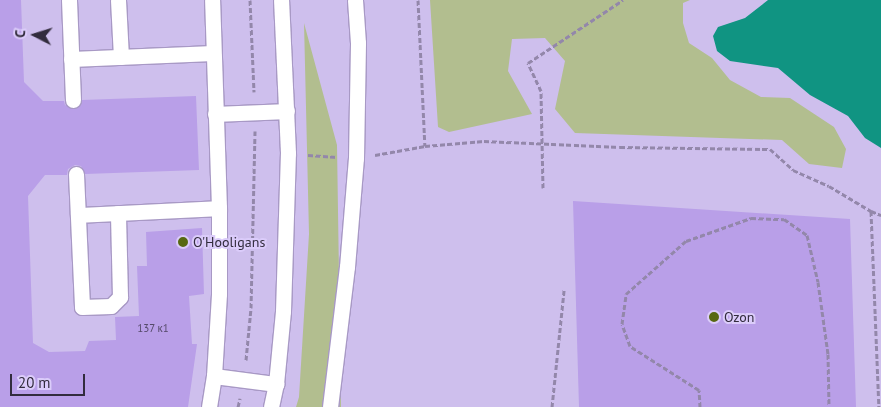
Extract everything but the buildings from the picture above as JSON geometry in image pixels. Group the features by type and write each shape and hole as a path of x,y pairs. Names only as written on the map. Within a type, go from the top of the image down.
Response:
{"lane":[{"path":"68,0 73,100"},
{"path":"118,0 121,57"},
{"path":"209,407 214,376 219,294 219,208 212,0"},
{"path":"271,407 276,384 283,312 288,153 281,0"},
{"path":"330,407 356,158 358,43 356,0"},
{"path":"71,59 214,53"},
{"path":"215,114 287,111"},
{"path":"76,174 82,307 111,306 120,297 118,213"},
{"path":"78,215 219,208"},
{"path":"214,376 276,384"}],"path":[{"path":"238,407 244,381 251,308 255,112 250,0"},
{"path":"418,0 425,146"},
{"path":"543,188 541,91 528,63 623,0"},
{"path":"288,153 356,158 425,146 484,141 543,142 620,147 770,149 793,170 829,186 881,215"},
{"path":"871,211 879,407"},
{"path":"700,407 699,390 630,346 622,324 626,294 686,241 751,218 784,219 807,235 818,282 828,354 829,407"},
{"path":"552,407 564,290"}],"shaded area":[{"path":"430,0 690,0 683,3 683,23 689,43 712,58 730,80 761,97 790,98 834,127 846,149 842,168 809,164 782,140 575,133 555,109 565,61 545,38 512,39 508,71 532,114 449,132 438,127"},
{"path":"768,0 881,0 881,148 865,138 848,116 810,95 778,68 730,61 717,51 713,36 718,27 745,18"},
{"path":"304,23 337,145 341,407 296,407 299,397 309,234"}],"place":[{"name":"O'Hooligans","path":"183,242"},
{"name":"Ozon","path":"714,317"}]}
